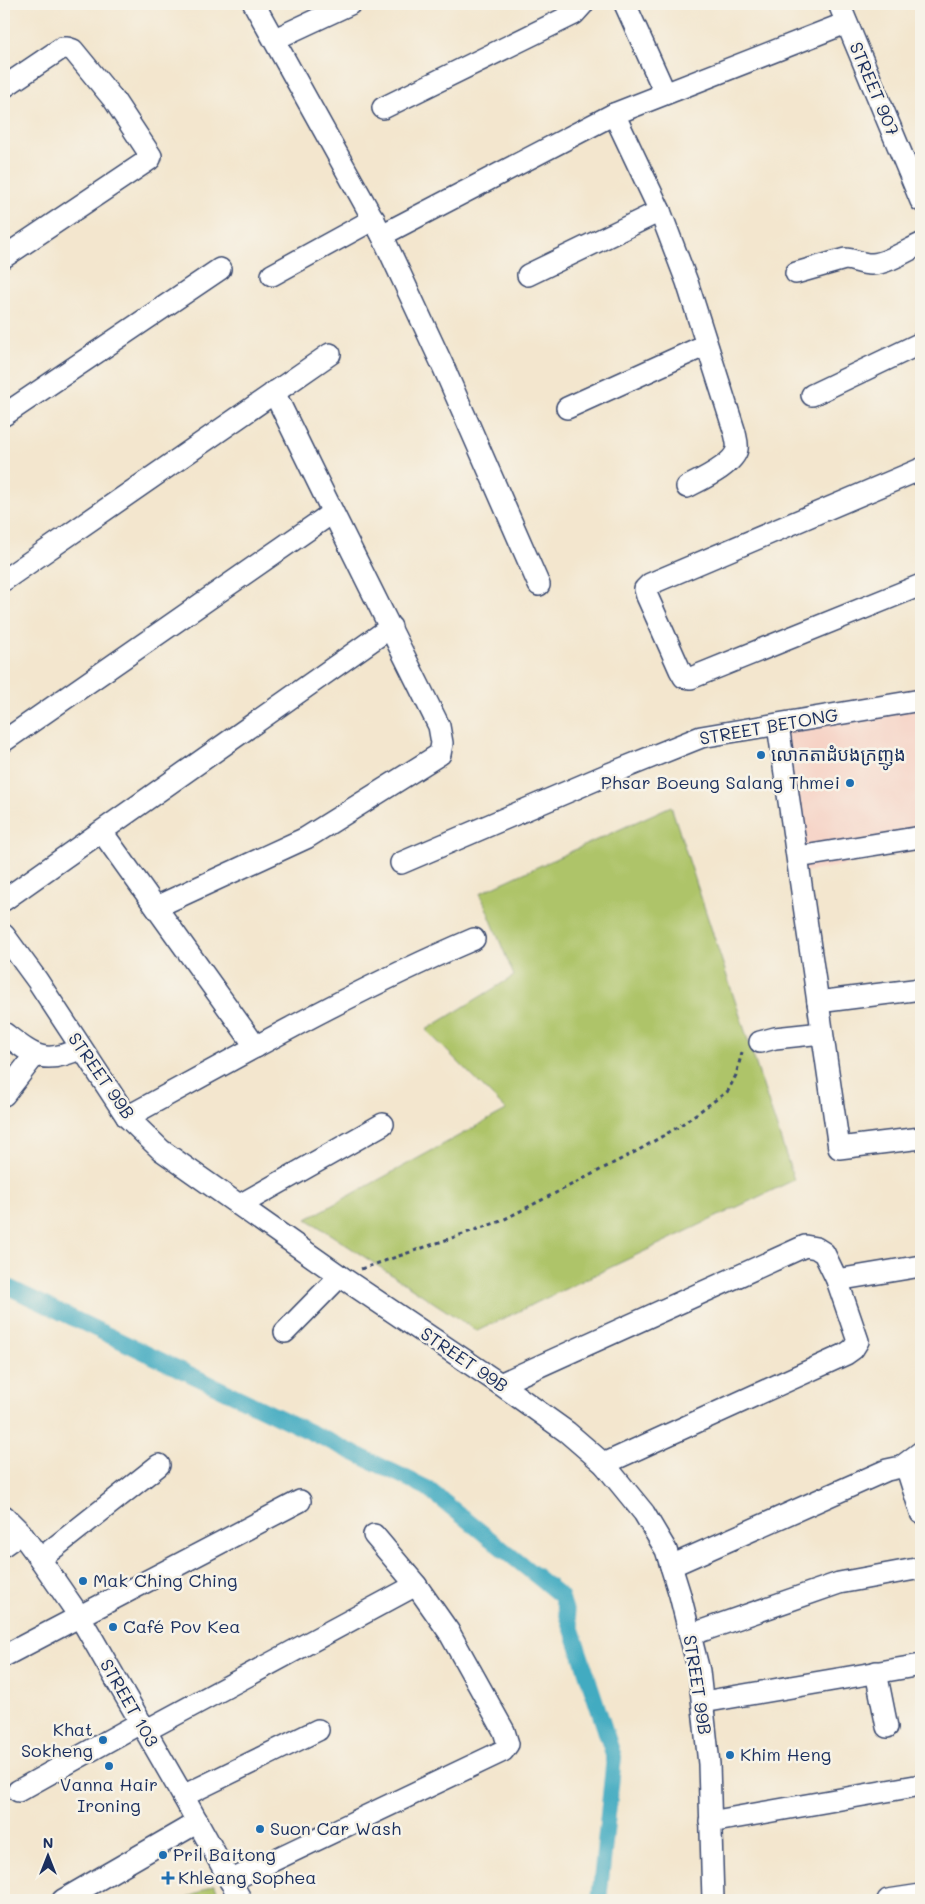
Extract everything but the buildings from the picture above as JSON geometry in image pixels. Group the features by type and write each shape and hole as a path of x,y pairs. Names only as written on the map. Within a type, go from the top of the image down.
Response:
{"street":[{"path":"254,4 378,227 447,375 539,586"},
{"path":"275,39 350,4"},
{"path":"383,108 574,14 583,4"},
{"path":"625,4 666,93"},
{"path":"272,275 378,227 614,114 666,93 842,13"},
{"name":"STREET 907","path":"842,13 921,201"},
{"path":"4,87 62,48 73,50 114,100 150,152 150,159 4,256"},
{"path":"614,114 660,211 687,282 735,433 737,448 734,458 724,466 687,487"},
{"path":"528,275 660,211"},
{"path":"796,273 845,259 870,265 879,264 921,244"},
{"path":"4,415 220,268"},
{"path":"812,395 921,343"},
{"path":"567,408 706,345"},
{"path":"4,580 330,354"},
{"path":"156,907 306,838 440,754 442,742 439,726 391,627 332,513 274,392"},
{"path":"921,469 650,584 645,589 680,670 684,677 691,678 921,585"},
{"path":"4,741 332,513"},
{"path":"4,900 391,627"},
{"name":"STREET BETONG","path":"400,864 609,774 700,738 921,700"},
{"path":"778,725 839,1148 921,1138"},
{"path":"102,832 256,1047"},
{"path":"798,857 921,837"},
{"name":"STREET 99B","path":"4,935 37,980 127,1117 161,1150 567,1432 604,1464 644,1513 666,1550 699,1671 709,1764 713,1900"},
{"path":"127,1117 256,1047 428,958 474,939"},
{"path":"818,1002 921,989"},
{"path":"4,1033 35,1055 51,1058 65,1056 81,1048"},
{"path":"751,1047 774,1038 822,1033"},
{"path":"4,1095 35,1055"},
{"path":"240,1205 383,1124"},
{"path":"500,1384 805,1246 816,1248 824,1253 837,1280 858,1341 854,1349 604,1464"},
{"path":"837,1280 921,1266"},
{"path":"285,1332 340,1276"},
{"path":"671,1566 887,1470 901,1467 921,1452"},
{"path":"40,1559 159,1465"},
{"path":"901,1467 908,1472 921,1513"},
{"path":"4,1656 300,1501"},
{"name":"STREET 103","path":"4,1516 12,1539 40,1559 80,1617 241,1900"},
{"path":"230,1881 503,1751 508,1744 504,1731 450,1632 416,1585 374,1535"},
{"path":"690,1635 839,1583 921,1568"},
{"path":"18,1791 416,1585"},
{"path":"703,1702 921,1665"},
{"path":"876,1672 888,1727"},
{"path":"183,1796 318,1730"},
{"path":"710,1822 921,1785"},
{"path":"63,1900 198,1822"},
{"path":"888,1900 921,1895"}],"path":[{"path":"340,1276 501,1221 637,1151 678,1127 728,1090 751,1047"}],"shaded area":[{"name":"Phsar Boeung Salang Thmei","path":"921,687 921,850 796,874 766,716"}],"green space":[{"path":"671,806 794,1180 477,1331 307,1219 506,1110 426,1030 514,976 480,893"},
{"path":"214,1884 223,1900 185,1900"}],"waterway":[{"path":"4,1285 427,1488 561,1596 614,1757 599,1900"}],"place":[{"name":"លោកតាដំបងក្រញូង","path":"761,755"},
{"name":"Phsar Boeung Salang Thmei","path":"850,783"},
{"name":"Mak Ching Ching","path":"83,1581"},
{"name":"Café Pov Kea","path":"113,1627"},
{"name":"Khat Sokheng","path":"103,1740"},
{"name":"Khim Heng","path":"730,1755"},
{"name":"Vanna Hair Ironing","path":"109,1766"},
{"name":"Suon Car Wash","path":"260,1829"},
{"name":"Pril Baitong","path":"163,1855"},
{"name":"Khleang Sophea","path":"168,1878"}]}
